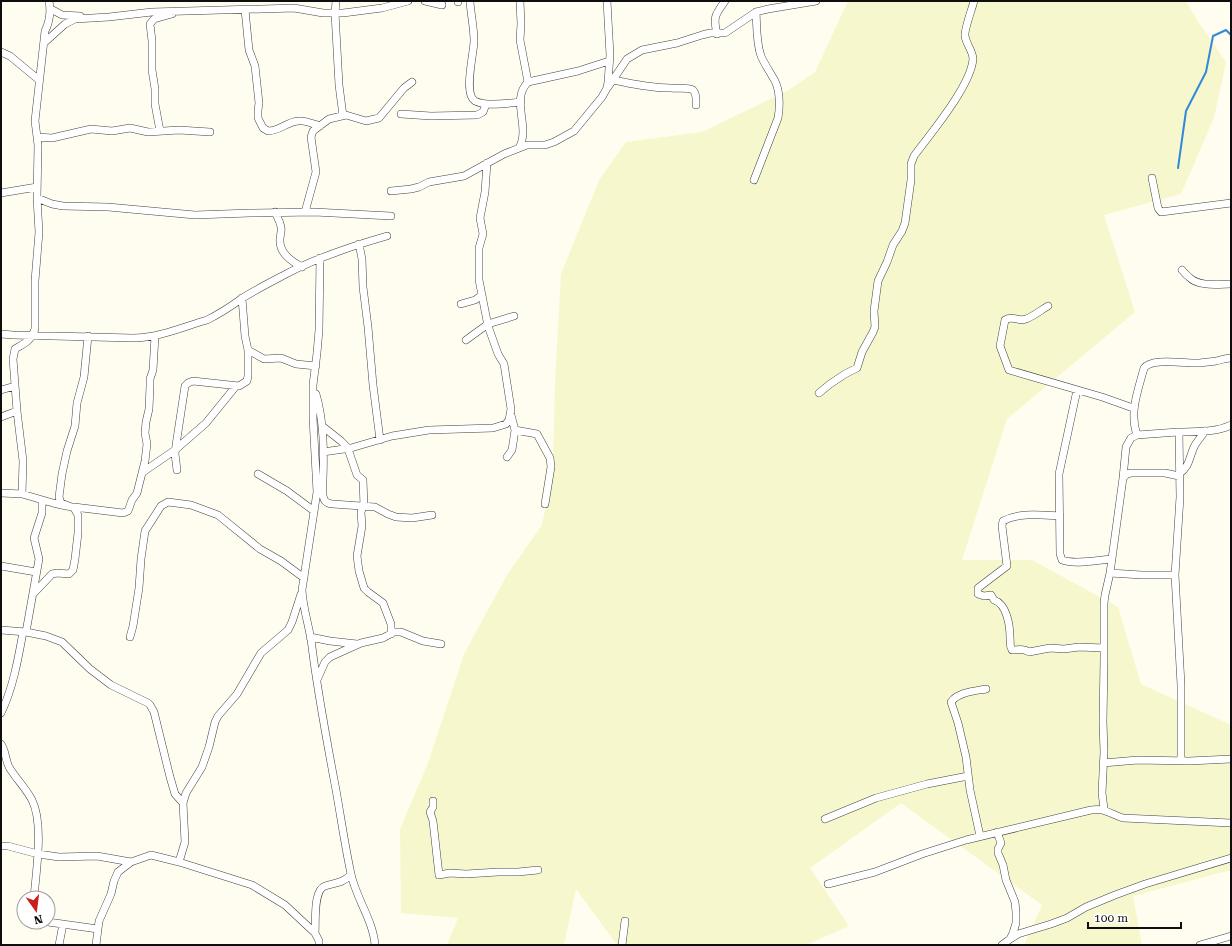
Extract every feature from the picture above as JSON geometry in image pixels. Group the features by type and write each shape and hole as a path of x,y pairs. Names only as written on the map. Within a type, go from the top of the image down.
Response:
{"street":[{"path":"22,494 23,461 13,359 14,352 17,348 28,341 35,329 35,281 39,232 37,198 37,137 35,121 45,31 49,22 51,9 49,1"},
{"path":"336,1 335,13 343,116"},
{"path":"44,43 65,24 75,19 152,12 245,10 293,4 323,13 335,13 382,8 393,3 408,1"},
{"path":"425,1 442,5"},
{"path":"520,1 520,40 528,82"},
{"path":"607,1 609,61 607,88"},
{"path":"717,34 715,18 725,1"},
{"path":"392,191 410,189 419,187 429,182 464,176 504,154 527,145 545,145 568,135 574,131 602,97 627,59 642,50 677,43 710,33 722,34 728,32 756,12 816,1"},
{"path":"819,393 845,374 857,368 862,352 875,327 874,311 878,281 893,245 905,223 911,180 911,164 914,156 952,105 970,73 973,54 966,40 965,31 974,1"},
{"path":"470,2 474,44 470,63 471,95 476,101 486,104 521,102"},
{"path":"51,9 62,15 119,16"},
{"path":"245,10 249,50 255,66 259,103 259,122 263,128 268,131 296,121 309,122 320,126"},
{"path":"160,131 155,104 150,24 154,20 176,12"},
{"path":"754,180 780,111 777,88 759,48 756,12"},
{"path":"1,52 14,59 39,80"},
{"path":"520,148 524,128 521,115 521,102 524,88 528,82 578,71 609,61"},
{"path":"612,80 638,86 692,90 696,96 696,105"},
{"path":"305,212 316,172 312,134 329,119 349,115 366,121 379,118 404,88 412,82"},
{"path":"401,114 431,116 477,115 483,112 486,104"},
{"path":"37,137 52,138 91,129 112,130 130,128 141,131 179,130 210,132"},
{"path":"324,452 348,449 392,436 429,430 497,427 506,424 509,420 511,409 504,364 498,354 488,324 479,280 479,248 483,234 480,218 485,192 487,163"},
{"path":"1152,178 1158,208 1161,212 1231,203"},
{"path":"1,192 37,187"},
{"path":"37,198 52,204 63,206 108,207 195,215 305,212 391,216"},
{"path":"275,212 282,229 280,242 282,250 287,258 302,267"},
{"path":"1,334 13,336 142,338 155,336 207,320 220,314 242,298 320,258 386,236"},
{"path":"359,244 362,259 363,287 380,440"},
{"path":"179,862 186,842 183,803 186,793 202,767 215,722 236,694 261,653 288,630 302,590 317,492 313,418 313,385 319,330 320,258"},
{"path":"1182,270 1189,278 1196,282 1231,284"},
{"path":"461,304 475,300 482,296"},
{"path":"177,470 175,450 182,402 188,383 193,382 239,386 247,381 248,350 245,336 242,298"},
{"path":"1048,306 1025,319 1020,320 1011,317 1005,320 1000,341 1001,351 1008,368 1011,371 1133,408"},
{"path":"466,340 488,324 514,316"},
{"path":"88,336 84,377 76,403 75,426 64,462 58,497 61,503 66,506 126,512 129,510 132,500 137,493 143,472 147,444 145,433 149,409 150,378 153,370 155,336"},
{"path":"248,350 264,358 281,358 296,364 316,366"},
{"path":"1137,435 1134,426 1133,408 1146,365 1156,362 1199,363 1231,358"},
{"path":"313,385 321,414 324,452 322,492 325,501 333,504 375,507 396,517 412,518 432,515"},
{"path":"1,390 15,386"},
{"path":"143,472 175,450 206,423 236,386"},
{"path":"1077,390 1059,474 1060,554 1062,560 1068,561 1079,562 1112,559"},
{"path":"1,416 17,411"},
{"path":"507,457 512,450 515,430 510,414"},
{"path":"1104,809 1102,793 1104,603 1112,559 1126,447 1131,438 1137,435 1205,431 1220,429 1231,425"},
{"path":"322,426 341,441 348,449 357,475 363,480 363,506 361,512 362,526 357,556 359,571 364,588 383,603 390,624 391,634"},
{"path":"515,430 537,434 550,458 551,467 545,504"},
{"path":"1123,478 1127,474 1131,473 1165,473 1179,475 1188,466 1194,448 1205,431"},
{"path":"1179,432 1179,511 1175,575 1181,685 1181,761"},
{"path":"258,474 287,491 314,511"},
{"path":"1,493 22,494 74,508 78,515 73,570 69,574 52,574 33,594"},
{"path":"1,713 8,698 14,678 33,594 39,559 34,538 42,513 42,500"},
{"path":"130,637 139,588 145,530 161,506 168,502 191,505 218,515 260,549 281,561 304,578"},
{"path":"1060,516 1030,515 1003,521 1002,526 1007,566 978,588 978,594 991,595 994,600 1001,605 1007,617 1010,647 1012,650 1026,649 1029,652 1050,648 1104,648"},
{"path":"1,566 36,572"},
{"path":"1110,573 1175,575"},
{"path":"302,590 318,697 351,875 372,931 375,945"},
{"path":"1,630 46,636 62,642 90,669 111,685 150,705 154,712 170,777 176,794 183,803"},
{"path":"316,681 325,662 330,656 357,644 383,638 394,632 401,632 424,641 442,644"},
{"path":"310,637 357,644"},
{"path":"980,836 970,790 966,757 958,723 951,702 954,698 962,694 986,689"},
{"path":"1,744 4,749 8,766 28,793 37,810 38,854 35,890"},
{"path":"1103,763 1138,760 1181,761 1231,759"},
{"path":"825,819 876,798 927,784 968,776"},
{"path":"433,801 433,807 430,812 433,821 439,875 450,873 466,874 538,870"},
{"path":"828,884 875,872 922,854 980,836 1073,813 1098,809 1104,809 1123,818 1231,823"},
{"path":"997,832 1002,843 998,850 1006,880 1015,902 1016,923 1010,939"},
{"path":"1,846 8,846 38,854 59,857 97,856 131,862"},
{"path":"96,945 101,915 111,894 118,872 131,862 151,855 179,862 252,885 285,905 315,932 319,945"},
{"path":"1002,945 1018,934 1062,920 1086,907 1115,895 1145,884 1231,858"},
{"path":"315,932 316,903 319,890 324,886 344,882 351,875"},
{"path":"622,945 625,921"},
{"path":"56,923 98,929"},
{"path":"59,945 63,924"},
{"path":"1200,945 1231,936"}],"green space":[{"path":"848,1 1186,1 1197,20 1226,62 1214,118 1181,194 1104,215 1135,312 1007,419 962,560 1032,560 1118,607 1141,684 1231,725 1231,870 1133,896 1142,945 1024,945 1042,905 901,803 810,868 849,926 806,945 617,945 576,889 564,945 447,945 458,918 401,913 400,829 428,763 464,654 507,575 542,525 553,470 555,382 561,274 599,180 626,142 702,132 789,90 815,72"}],"waterway":[{"path":"1178,168 1186,111 1206,72 1213,36 1226,30 1231,35"}]}
